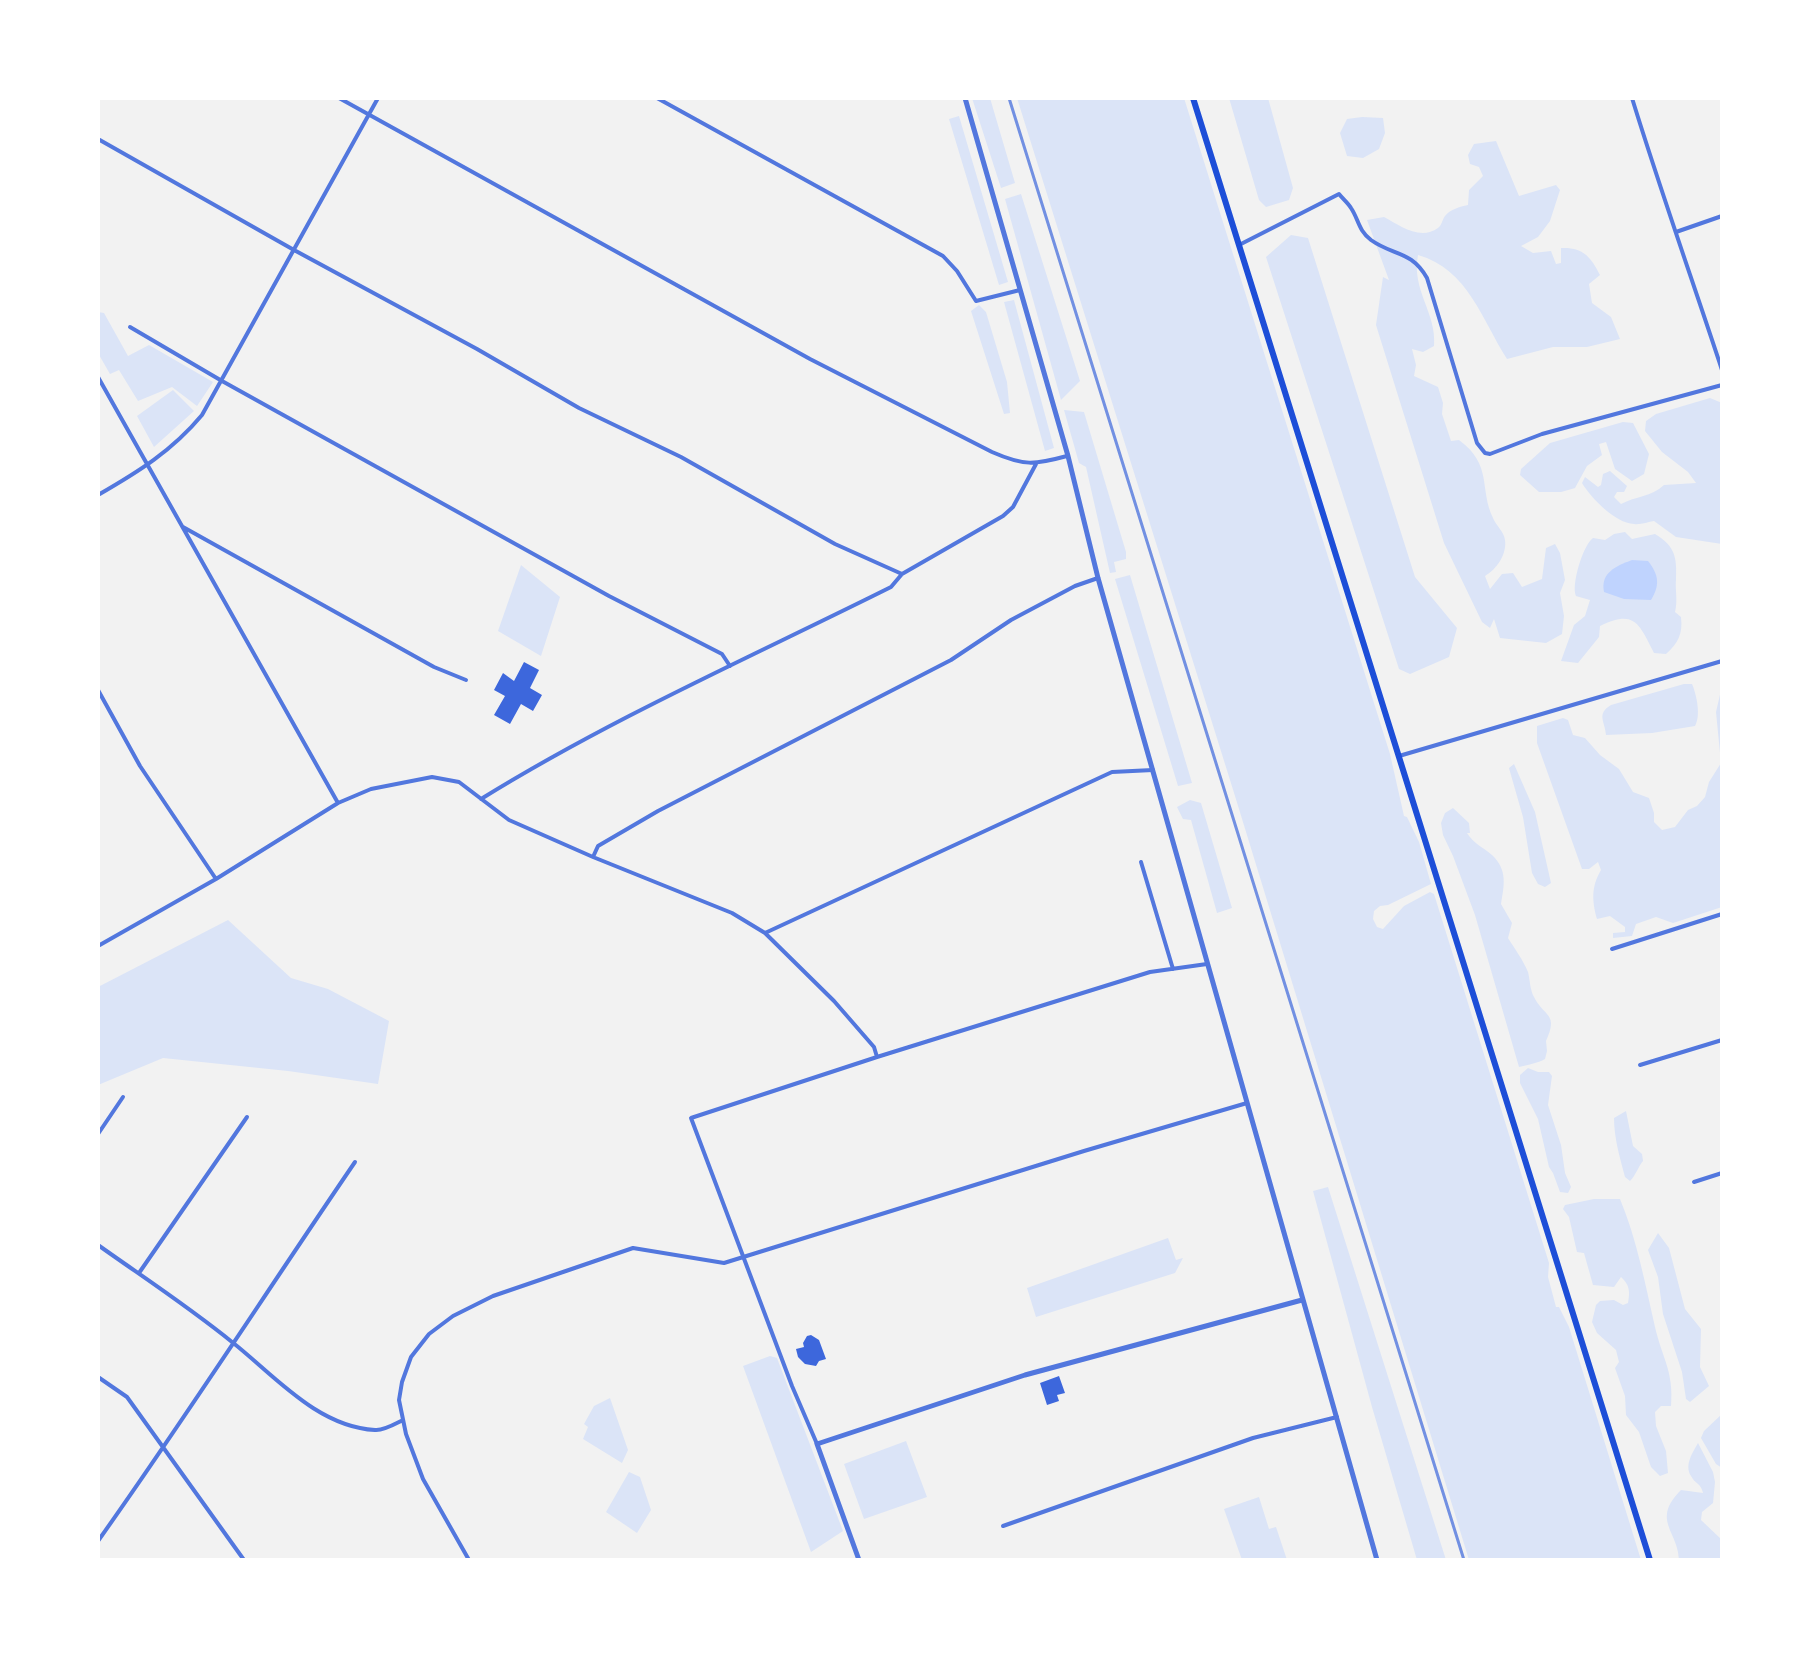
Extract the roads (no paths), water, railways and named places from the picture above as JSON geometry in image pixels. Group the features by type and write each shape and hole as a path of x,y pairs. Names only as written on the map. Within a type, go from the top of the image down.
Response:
{"main road":[{"path":"1193,98 1650,1560"}],"street":[{"path":"339,98 810,359 1017,463 1036,464 1068,456"},
{"path":"98,495 148,466 187,433 202,415 378,98"},
{"path":"657,98 943,256 957,271 976,301 1020,290"},
{"path":"965,98 1377,1560"},
{"path":"1632,98 1722,370"},
{"path":"98,139 579,408 681,457 835,544 902,574"},
{"path":"1239,245 1339,194 1353,210 1356,224 1363,234 1373,242 1408,256 1419,265 1427,278 1481,451 1490,454 1542,434 1722,385"},
{"path":"1676,232 1722,216"},
{"path":"130,327 609,596 722,654 730,666"},
{"path":"98,377 338,803"},
{"path":"480,800 547,758 670,693 891,587 902,574 1003,516 1013,507 1036,464"},
{"path":"181,526 434,667 466,680"},
{"path":"593,857 598,846 658,811 951,660 1049,599 1098,578"},
{"path":"1399,756 1722,661"},
{"path":"98,690 140,766 216,879"},
{"path":"765,933 1112,772 1153,770"},
{"path":"98,946 216,879 338,803 371,789 432,777 459,782 509,820 732,913 765,933 834,1001 874,1047 877,1057"},
{"path":"1141,862 1173,969"},
{"path":"1612,949 1722,914"},
{"path":"859,1560 691,1118 1150,972 1207,964"},
{"path":"1640,1065 1722,1040"},
{"path":"98,1134 123,1097"},
{"path":"469,1560 423,1479 399,1400 411,1357 429,1334 453,1316 493,1296 633,1248 724,1263 1247,1103"},
{"path":"139,1274 247,1117"},
{"path":"98,1541 163,1450 232,1342 355,1162"},
{"path":"1694,1182 1722,1173"},
{"path":"98,1245 232,1342 277,1381 323,1413 353,1426 377,1431 403,1420"},
{"path":"817,1444 1025,1375 1302,1300"},
{"path":"98,1377 127,1397 244,1560"},
{"path":"1003,1526 1224,1448 1337,1417"}],"water":[{"path":"1632,560 1648,561 1654,571 1657,585 1651,600 1624,599 1604,592 1607,575"}],"railway":[{"path":"1009,98 1464,1560"}]}
